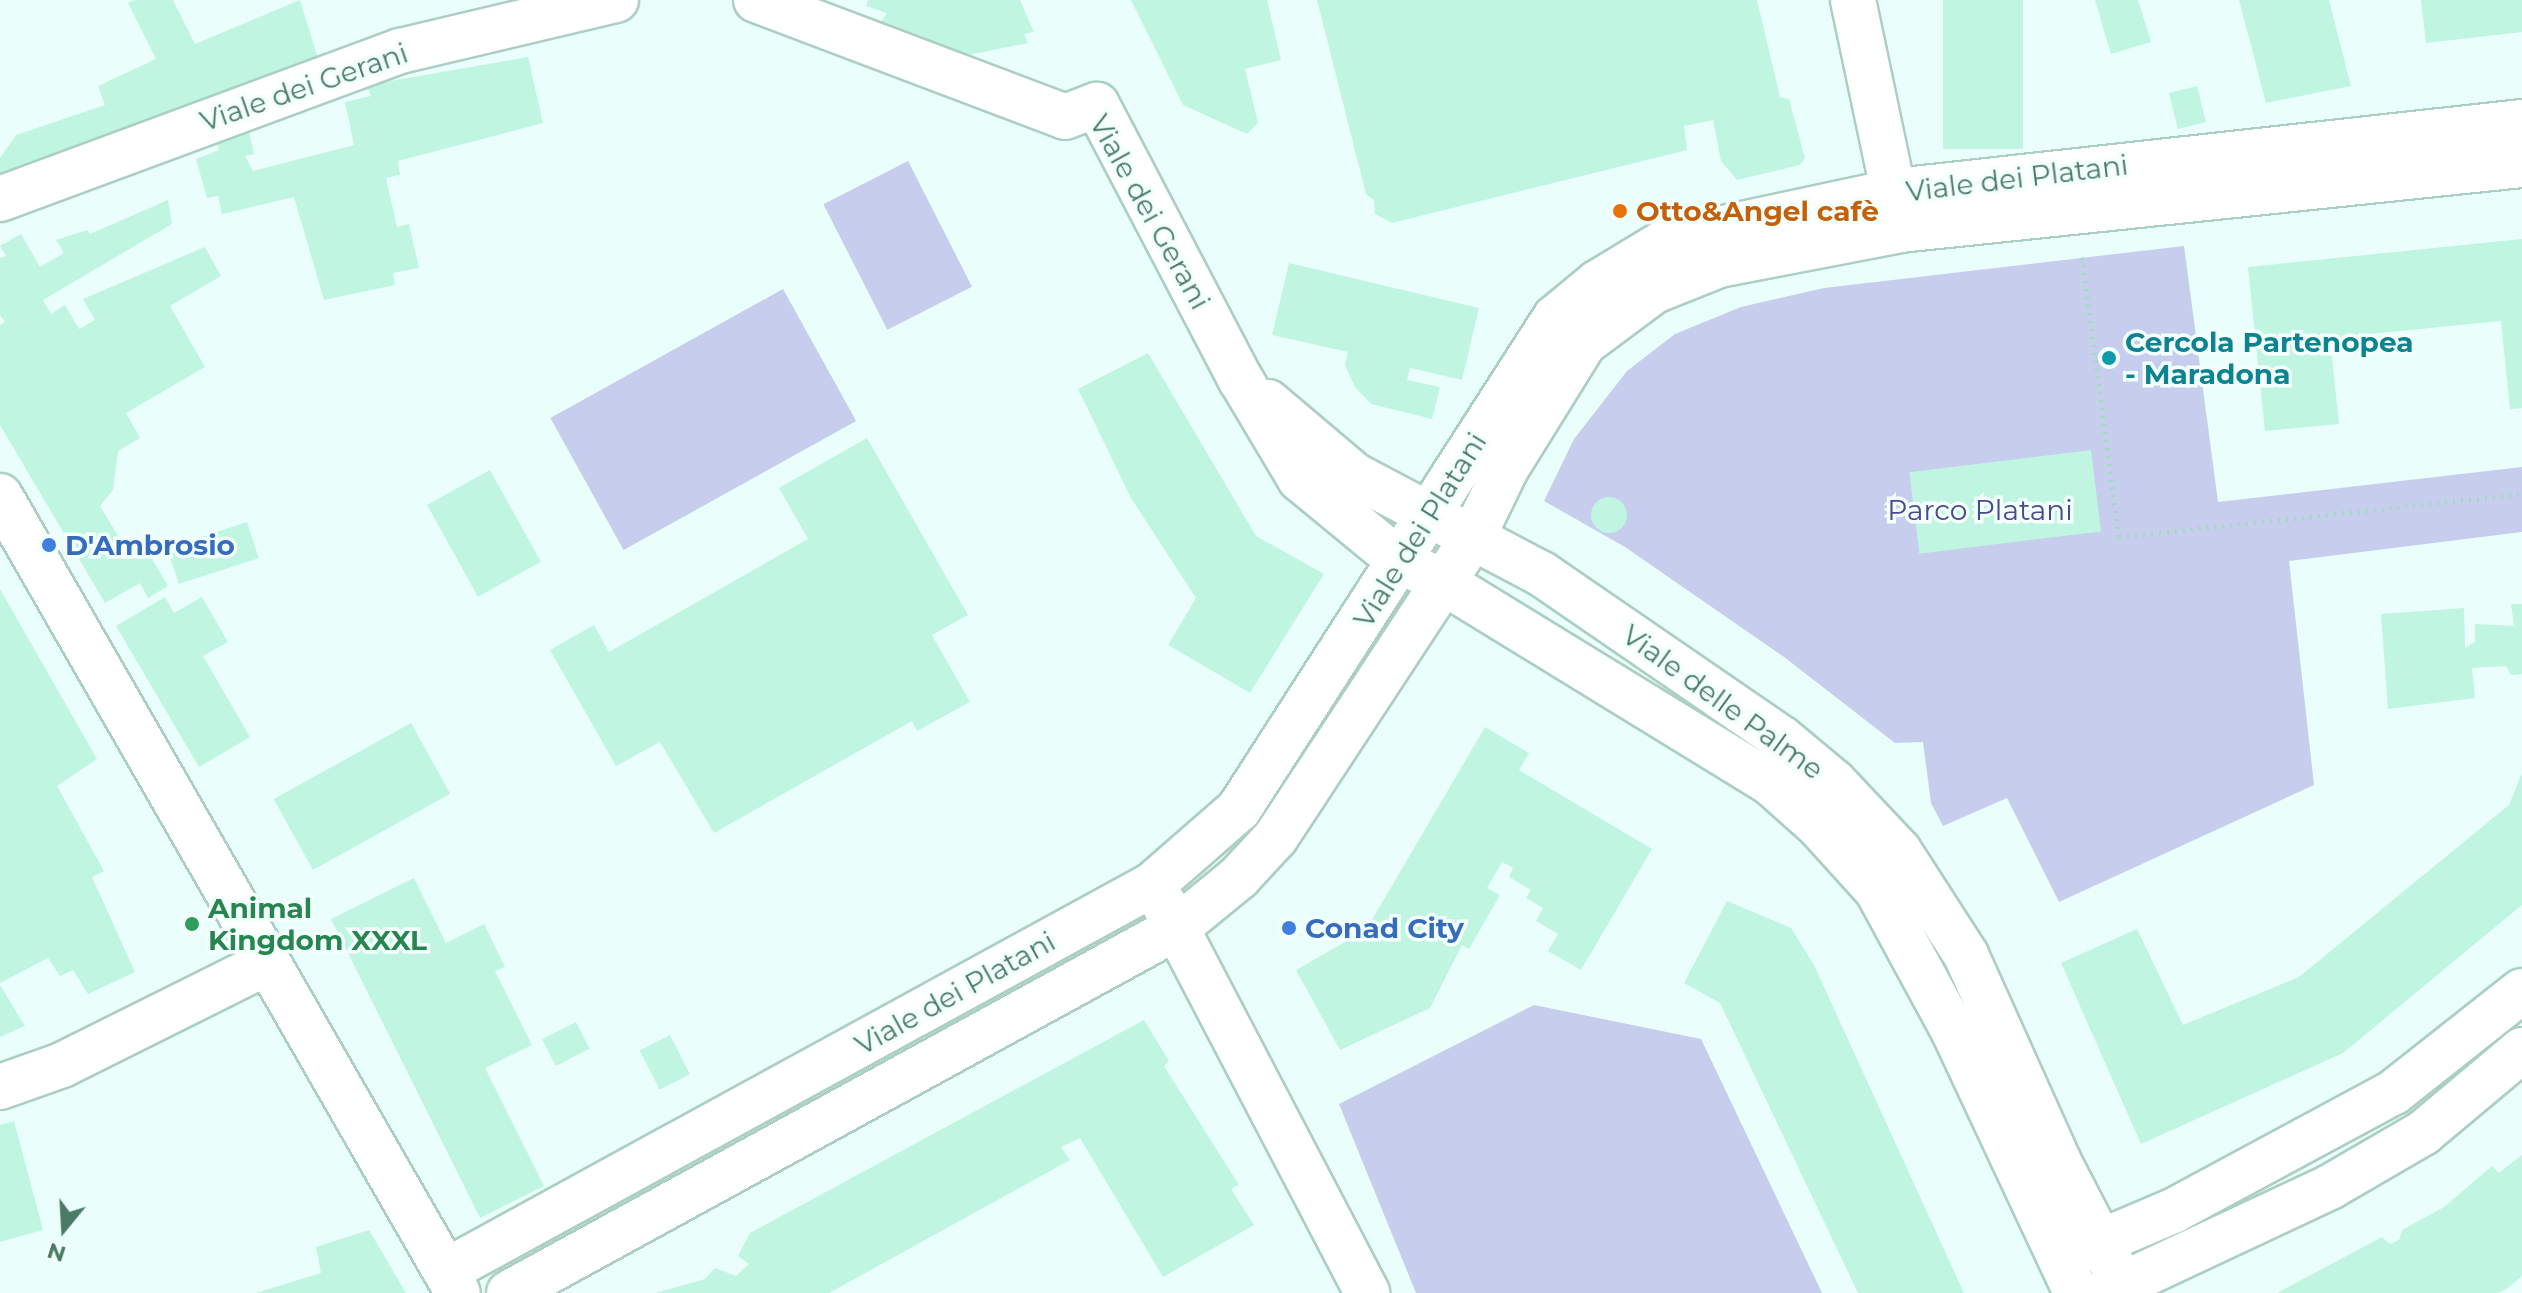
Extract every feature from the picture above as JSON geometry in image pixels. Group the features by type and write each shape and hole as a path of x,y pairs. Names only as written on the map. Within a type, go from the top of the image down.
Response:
{"street":[{"name":"Viale dei Gerani","path":"0,199 400,51 616,0"},
{"name":"Viale dei Gerani","path":"756,0 1065,117 1097,105 1241,380 1300,479 1400,561 1443,582"},
{"path":"1853,0 1898,210"},
{"name":"Viale dei Platani","path":"452,1282 1152,885 1239,809 1430,519 1555,318 1597,283 1668,240 2522,122"},
{"name":"Viale dei Platani","path":"509,1293 1178,927 1239,877 1276,837 1473,537 1506,469 1584,343 1654,291 1719,265 1898,210 2077,213 2522,165"},
{"name":"Viale dei Gerani","path":"1241,380 1354,475 1430,519"},
{"path":"0,496 452,1282"},
{"name":"Viale delle Palme","path":"1430,519 1473,537 1542,574 1781,738 1834,782 1899,851 1966,955 2102,1243 2118,1290"},
{"name":"Viale delle Palme","path":"1443,582 1772,784 1828,836 1877,890 1954,1032 2068,1275"},
{"path":"1152,885 1178,927 1367,1293"},
{"path":"0,1087 62,1065 267,963"},
{"path":"2068,1275 2102,1243 2307,1143 2394,1092 2522,991"},
{"path":"2118,1290 2330,1187 2410,1141 2522,1050"}],"path":[{"path":"2077,213 2119,537 2522,494"}],"green space":[{"path":"908,161 972,287 887,330 823,204"},
{"name":"Parco Platani","path":"2184,246 2218,502 2522,467 2522,532 2289,561 2314,785 2059,902 2007,798 1943,826 1931,803 1923,742 1895,743 1784,657 1625,547 1544,501 1574,439 1627,371 1675,334 1741,307 1824,288"},
{"path":"783,289 856,421 624,550 550,418"},
{"path":"1534,1005 1701,1039 1822,1293 1416,1293 1339,1104"}],"building":[{"path":"134,0 173,0 195,44 300,0 321,68 0,180 0,158 16,135 105,105 98,86 156,59 128,3"},
{"path":"868,0 1020,0 1034,32 1024,34 1028,43 968,55 881,22 887,13 866,6"},
{"path":"1131,0 1267,0 1281,60 1245,69 1258,123 1247,134 1183,105"},
{"path":"1317,0 1757,0 1780,97 1789,99 1805,158 1800,165 1737,180 1721,161 1713,120 1684,126 1687,150 1392,223 1375,214 1374,200 1366,194"},
{"path":"1943,0 2023,0 2023,149 1943,149"},
{"path":"2095,0 2138,0 2151,42 2111,54"},
{"path":"2239,0 2329,0 2351,86 2266,103"},
{"path":"2421,0 2522,0 2522,32 2426,43"},
{"path":"528,57 543,123 398,161 400,175 386,178 397,227 409,224 419,268 393,273 395,285 324,300 294,197 222,214 218,196 207,198 196,159 219,150 216,135 248,128 254,154 245,156 253,171 354,145 345,102 371,96 367,85"},
{"path":"2197,86 2206,122 2178,129 2169,93"},
{"path":"168,200 172,224 43,300 51,314 65,305 79,329 95,320 83,299 205,247 221,276 170,306 205,367 126,413 140,438 118,451 113,490 100,506 130,556 145,547 168,586 148,598 140,583 105,603 0,425 0,325 5,322 0,315 0,258 6,256 0,246 21,234 40,267 64,253 56,240 87,230 90,234"},
{"path":"2522,239 2522,408 2510,409 2501,321 2330,338 2339,424 2265,431 2248,267"},
{"path":"1289,263 1479,308 1462,380 1410,368 1407,380 1440,387 1432,419 1371,404 1355,387 1345,365 1348,352 1272,335"},
{"path":"1148,353 1256,536 1324,574 1250,693 1168,645 1196,598 1131,498 1078,389"},
{"path":"867,438 968,615 932,635 970,702 917,731 912,721 714,833 660,742 616,766 550,650 594,625 609,652 808,539 779,488"},
{"path":"2091,450 2101,531 1919,554 1909,472"},
{"path":"490,470 541,562 478,597 427,505"},
{"path":"1609,497 1622,502 1627,515 1622,528 1609,533 1596,528 1591,515 1596,502"},
{"path":"247,522 259,558 179,584 167,548"},
{"path":"0,589 97,759 57,786 104,871 92,877 135,972 88,994 73,970 60,976 48,958 0,983"},
{"path":"165,597 174,613 202,597 228,642 203,656 250,737 199,767 116,626"},
{"path":"2511,604 2522,604 2522,674 2511,675 2506,666 2472,668 2475,698 2388,709 2381,614 2464,608 2465,648 2475,642 2475,624 2514,626"},
{"path":"411,723 450,794 313,870 274,799"},
{"path":"1485,727 1529,753 1519,770 1652,849 1581,970 1548,951 1558,934 1536,921 1543,908 1526,898 1531,890 1509,877 1513,868 1502,862 1487,888 1500,895 1469,949 1462,945 1430,1008 1340,1050 1296,970 1366,930"},
{"path":"2522,773 2522,905 2343,1053 2141,1144 2061,963 2137,929 2183,1025 2299,977 2509,805"},
{"path":"414,878 446,943 484,924 505,967 495,971 532,1045 485,1068 544,1186 480,1218 331,919"},
{"path":"1727,901 1791,928 1814,965 1964,1293 1858,1293 1720,1003 1684,983"},
{"path":"0,985 25,1026 0,1037"},
{"path":"1144,1020 1169,1061 1164,1066 1239,1185 1231,1189 1254,1225 1163,1277 1080,1138 1061,1147 1070,1160 829,1293 655,1293 705,1279 715,1268 736,1276 749,1264 738,1256 750,1233"},
{"path":"576,1022 590,1049 556,1066 542,1039"},
{"path":"670,1035 690,1074 660,1090 640,1050"},
{"path":"14,1121 43,1230 0,1242 0,1125"},
{"path":"2522,1155 2522,1276 2508,1288 2498,1293 2277,1293 2382,1237 2390,1244 2399,1240 2402,1230 2444,1207 2492,1166 2499,1173"},
{"path":"369,1230 406,1293 256,1293 321,1273 316,1247"}],"place":[{"name":"Otto&Angel cafè","path":"1620,211"},
{"name":"Cercola Partenopea - Maradona","path":"2109,358"},
{"name":"D'Ambrosio","path":"49,545"},
{"name":"Animal Kingdom XXXL","path":"192,924"},
{"name":"Conad City","path":"1289,928"}]}
